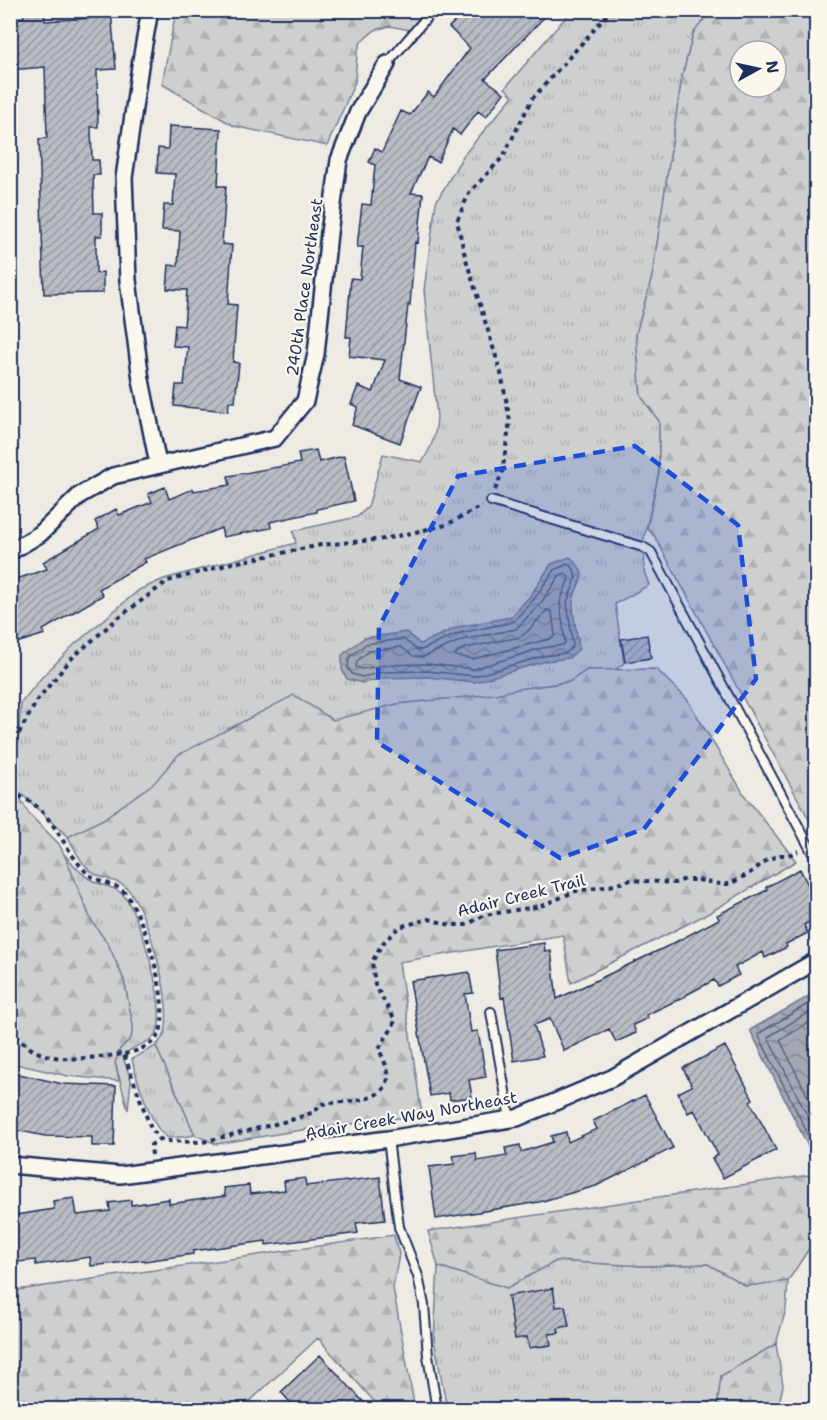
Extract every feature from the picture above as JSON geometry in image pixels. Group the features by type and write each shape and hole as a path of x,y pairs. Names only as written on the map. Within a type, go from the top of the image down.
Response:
{"street":[{"path":"150,10 124,178 128,280 141,380 158,464"},
{"name":"240th Place Northeast","path":"10,552 40,534 80,495 113,476 275,438 305,401 316,354 339,160 358,112 387,64"},
{"name":"Adair Creek Way Northeast","path":"10,1166 120,1175 388,1140 517,1118 612,1078 816,961"}],"lane":[{"path":"387,64 433,10"},
{"path":"491,501 643,547 651,552 816,859"},
{"path":"491,1012 510,1119"},
{"path":"388,1140 399,1227 418,1276 424,1305 428,1356 437,1410"}],"path":[{"path":"10,735 19,733 38,699 72,658 118,618 168,581 232,563 298,549 384,539 446,525 491,501 502,473 510,421 501,373 465,256 457,221 469,193 503,157 532,99 608,14 625,10"},
{"path":"10,794 22,796 42,812 55,827 74,858 91,876 114,884 125,894 140,921 157,974 161,1006 160,1033 155,1040 135,1052 124,1054 74,1059 42,1053 30,1048 10,1028"},
{"name":"Adair Creek Trail","path":"124,1054 151,1129 165,1141 203,1142 291,1120 315,1112 322,1104 367,1099 385,1088 389,1076 379,1049 383,1040 393,1030 395,1020 375,985 372,962 382,945 399,927 429,919 450,925 466,925 485,915 541,906 576,891 631,880 674,883 682,880 698,880 730,884 767,860 780,855 788,855 809,845"}],"highlighted area":[{"path":"635,446 738,525 756,679 644,829 560,858 377,742 379,627 458,476"}],"green space":[{"path":"176,10 425,11 410,30 390,26 375,30 361,42 357,53 355,82 327,146 234,126 162,84"},
{"path":"571,11 711,11 693,34 682,77 652,277 636,334 641,396 659,421 659,472 643,543 644,571 649,585 615,604 624,663 614,671 587,670 569,682 518,689 138,807 68,837 14,787 11,781 10,741 18,738 21,703 42,677 75,644 139,590 164,579 296,543 293,531 357,517 368,507 383,454 422,462 433,441 437,417 424,290 436,202 463,156 513,96 505,88"},
{"path":"710,11 816,11 816,832 655,537 647,528 659,472 659,421 641,396 636,334 652,277 682,77 693,34"},
{"path":"656,669 687,699 745,796 796,861 709,913 571,983 563,935 399,962 422,1115 295,1131 216,1144 195,1135 156,1046 164,1035 166,1003 158,960 144,917 128,889 90,871 68,837 103,819 154,783 178,755 294,695 333,720 397,704 495,694 569,682 587,670"},
{"path":"11,781 29,814 59,844 91,920 108,944 124,980 133,1026 131,1038 120,1049 115,1062 119,1081 68,1076 11,1063"},
{"path":"64,854 86,877 124,896 138,922 151,964 159,1006 159,1023 153,1038 127,1052 123,1057 131,1080 128,1110 115,1062 120,1049 131,1038 133,1026 124,980 108,944 91,920"},
{"path":"156,1046 195,1135 167,1137 156,1125 151,1114 132,1059"},
{"path":"816,1174 816,1238 788,1281 746,1286 708,1264 644,1266 556,1261 507,1288 438,1266 428,1231"},
{"path":"394,1235 399,1254 393,1288 415,1409 381,1409 318,1338 250,1401 201,1410 11,1409 11,1291"},
{"path":"556,1261 644,1266 708,1264 746,1286 788,1281 786,1309 776,1344 721,1376 717,1409 447,1409 434,1339 438,1266 507,1288"},
{"path":"776,1344 783,1385 778,1409 717,1409 721,1376"}],"water":[{"path":"570,557 581,569 582,574 573,602 579,649 569,658 546,661 475,682 427,677 384,678 362,683 347,679 342,670 342,655 364,638 406,632 420,644 458,627 511,617 531,595 551,564"},
{"path":"816,992 816,1160 815,1160 750,1030"}],"building":[{"path":"23,10 44,10 45,21 91,18 90,10 111,10 116,69 97,70 98,127 91,127 92,160 99,160 100,175 93,175 94,213 102,213 102,236 96,236 96,273 103,272 103,293 44,294 39,139 47,138 45,67 10,70 10,18 24,17"},
{"path":"466,10 551,10 485,79 504,93 486,117 478,111 460,135 453,129 438,162 428,157 411,193 423,194 418,243 415,242 410,305 408,305 400,379 421,387 400,443 352,425 358,407 351,404 358,386 373,392 385,360 349,356 351,337 346,337 351,278 360,279 363,247 357,247 362,204 371,205 375,165 369,162 375,148 382,152 401,111 410,115 428,92 434,97 470,48 449,27"},
{"path":"169,126 221,129 218,186 226,186 222,244 232,245 228,304 237,305 233,362 239,363 235,402 229,402 228,411 174,406 176,385 184,385 188,347 173,346 175,325 184,326 187,290 167,289 169,265 178,266 180,231 162,230 164,205 173,205 175,174 157,173 158,148 168,149"},
{"path":"316,450 319,462 344,456 354,501 270,522 271,528 223,537 221,528 144,559 146,562 99,589 103,595 43,630 45,634 10,645 10,581 47,569 43,562 99,529 95,521 116,509 119,515 152,502 148,494 165,487 169,499 193,489 194,491 230,485 228,476 300,463 298,453"},
{"path":"647,635 651,658 625,662 621,639"},
{"path":"800,869 816,901 816,918 804,925 808,933 765,958 763,952 735,967 739,975 718,986 714,980 646,1015 648,1018 633,1025 636,1033 616,1042 609,1029 564,1051 550,1019 534,1025 543,1056 514,1061 504,997 501,998 495,950 544,943 545,952 551,951 557,999 719,919 717,915 767,890 766,887"},
{"path":"469,972 473,993 465,994 471,1032 478,1031 486,1077 469,1080 472,1097 450,1100 449,1093 430,1096 410,981"},
{"path":"725,1046 753,1099 750,1101 776,1150 723,1178 712,1158 718,1155 694,1110 688,1113 678,1093 692,1086 683,1068"},
{"path":"10,1072 63,1084 116,1086 114,1146 92,1146 92,1137 45,1136 10,1129"},
{"path":"645,1095 673,1148 596,1186 539,1202 436,1219 429,1167 455,1164 453,1156 476,1153 477,1161 507,1156 505,1148 520,1145 521,1152 553,1142 551,1136 566,1132 568,1142 597,1129 593,1121"},
{"path":"380,1177 385,1220 356,1223 358,1233 266,1245 266,1241 193,1251 193,1254 145,1261 91,1266 90,1257 36,1265 35,1260 10,1263 10,1216 54,1209 53,1201 74,1198 77,1215 110,1211 109,1203 131,1200 131,1205 169,1199 169,1204 225,1196 224,1188 249,1185 250,1194 285,1190 284,1181 305,1178 306,1186"},
{"path":"553,1288 556,1307 565,1306 569,1326 558,1328 559,1333 549,1334 551,1345 529,1348 527,1337 515,1339 508,1296"},
{"path":"320,1355 371,1410 297,1410 281,1392"}]}
